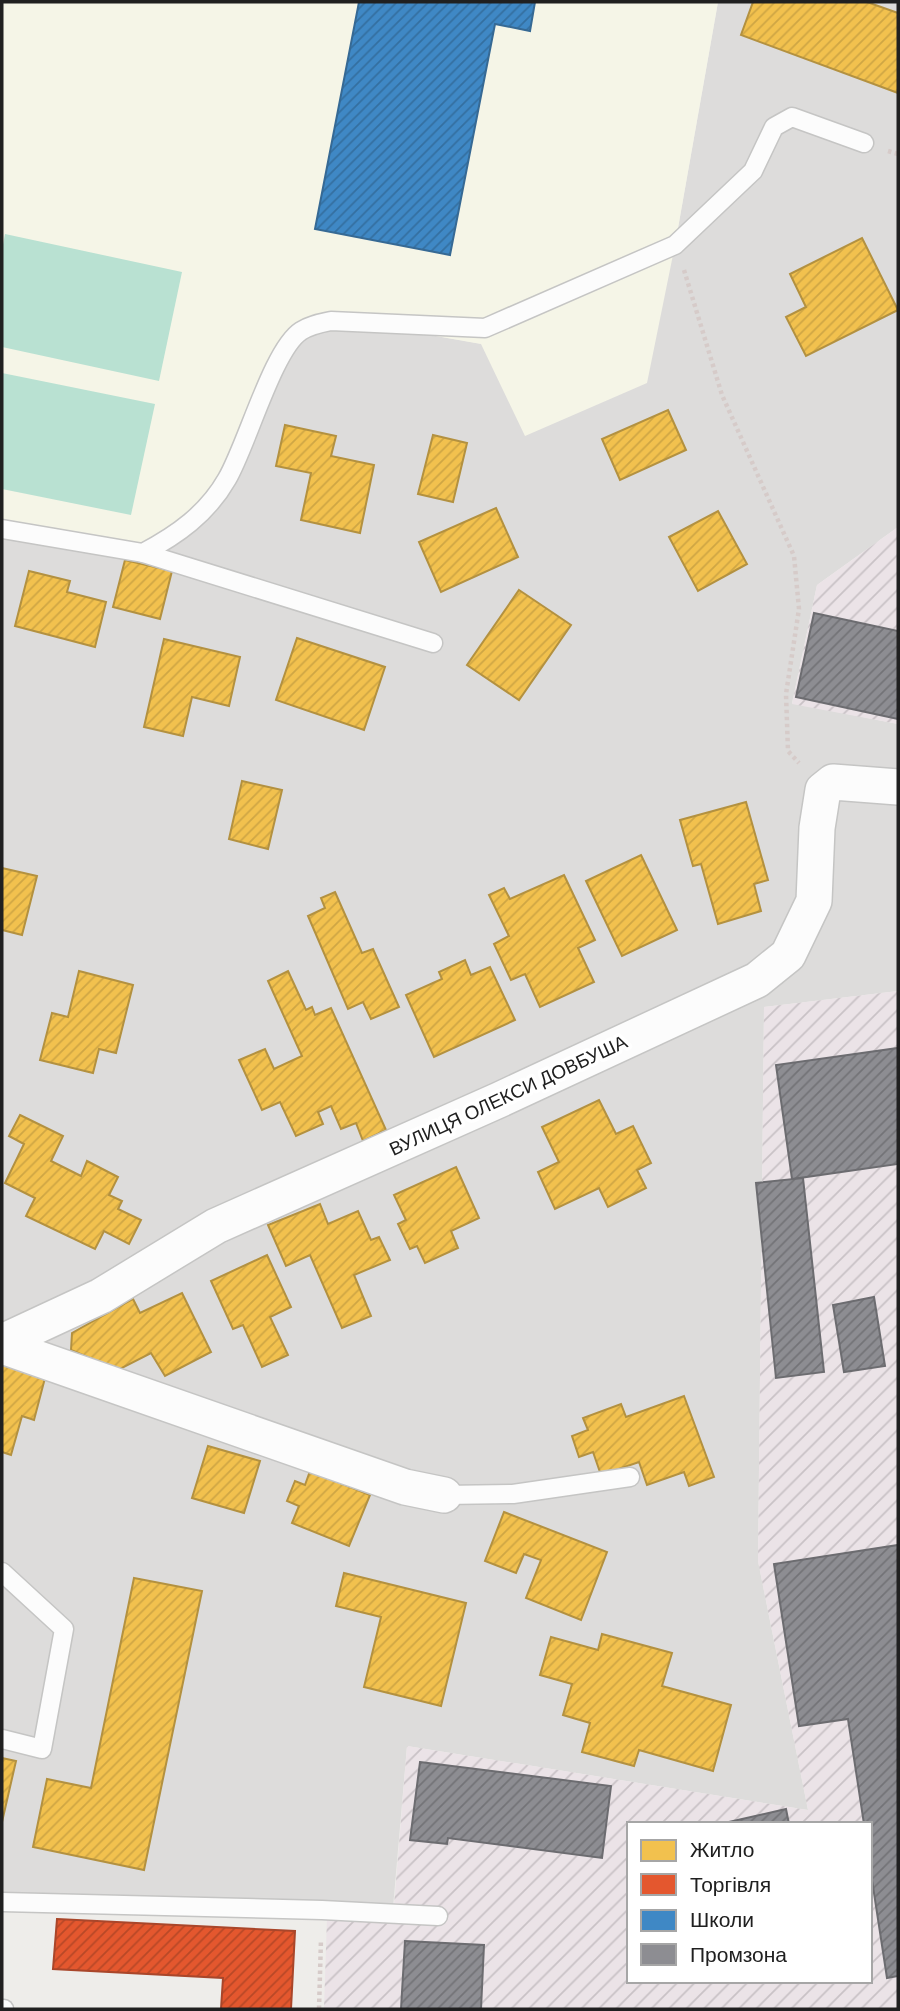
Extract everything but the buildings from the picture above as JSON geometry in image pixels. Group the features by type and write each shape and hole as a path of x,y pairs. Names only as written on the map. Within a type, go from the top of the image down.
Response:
{"street":[{"path":"823,790 833,782 898,787"},
{"name":"ВУЛИЦЯ ОЛЕКСИ ДОВБУША","path":"2,1344 101,1296 216,1226 499,1100 757,980 788,955 814,901 817,828 823,790"},
{"name":"ВУЛИЦЯ ОЛЕКСИ ДОВБУША","path":"2,1344 405,1487 444,1495"}],"lane":[{"path":"143,553 191,523 226,482 241,453 285,347 299,331 331,321 485,328 675,245 753,172 774,127 792,117 864,143"},
{"path":"2,529 143,553 433,643"},
{"name":"ВУЛИЦЯ ОЛЕКСИ ДОВБУША","path":"444,1495 513,1494 630,1477"},
{"path":"2,1572 64,1629 42,1749 2,1739"},
{"path":"2,1902 322,1910 438,1916"}],"path":[{"path":"675,245 703,326 722,395 794,556 799,609 786,694 788,751 823,790"},
{"path":"319,2009 322,1910"}],"shaded area":[{"path":"2,2 718,2 675,245 647,383 525,436 481,344 351,321 299,331 226,482 143,553 2,529"},
{"path":"718,2 898,2 898,527 817,585 792,703 898,724 898,991 764,1007 758,1561 808,1810 407,1746 392,1919 2,1905 2,529 299,331 351,321 482,344 675,245"},
{"path":"898,527 898,724 792,704 817,585"},
{"path":"898,991 898,2009 324,2009 327,1917 393,1918 407,1746 808,1810 758,1561 764,1007"}],"green space":[{"path":"5,234 182,272 159,381 2,347 2,250"},
{"path":"2,373 155,404 131,515 2,489"}]}
